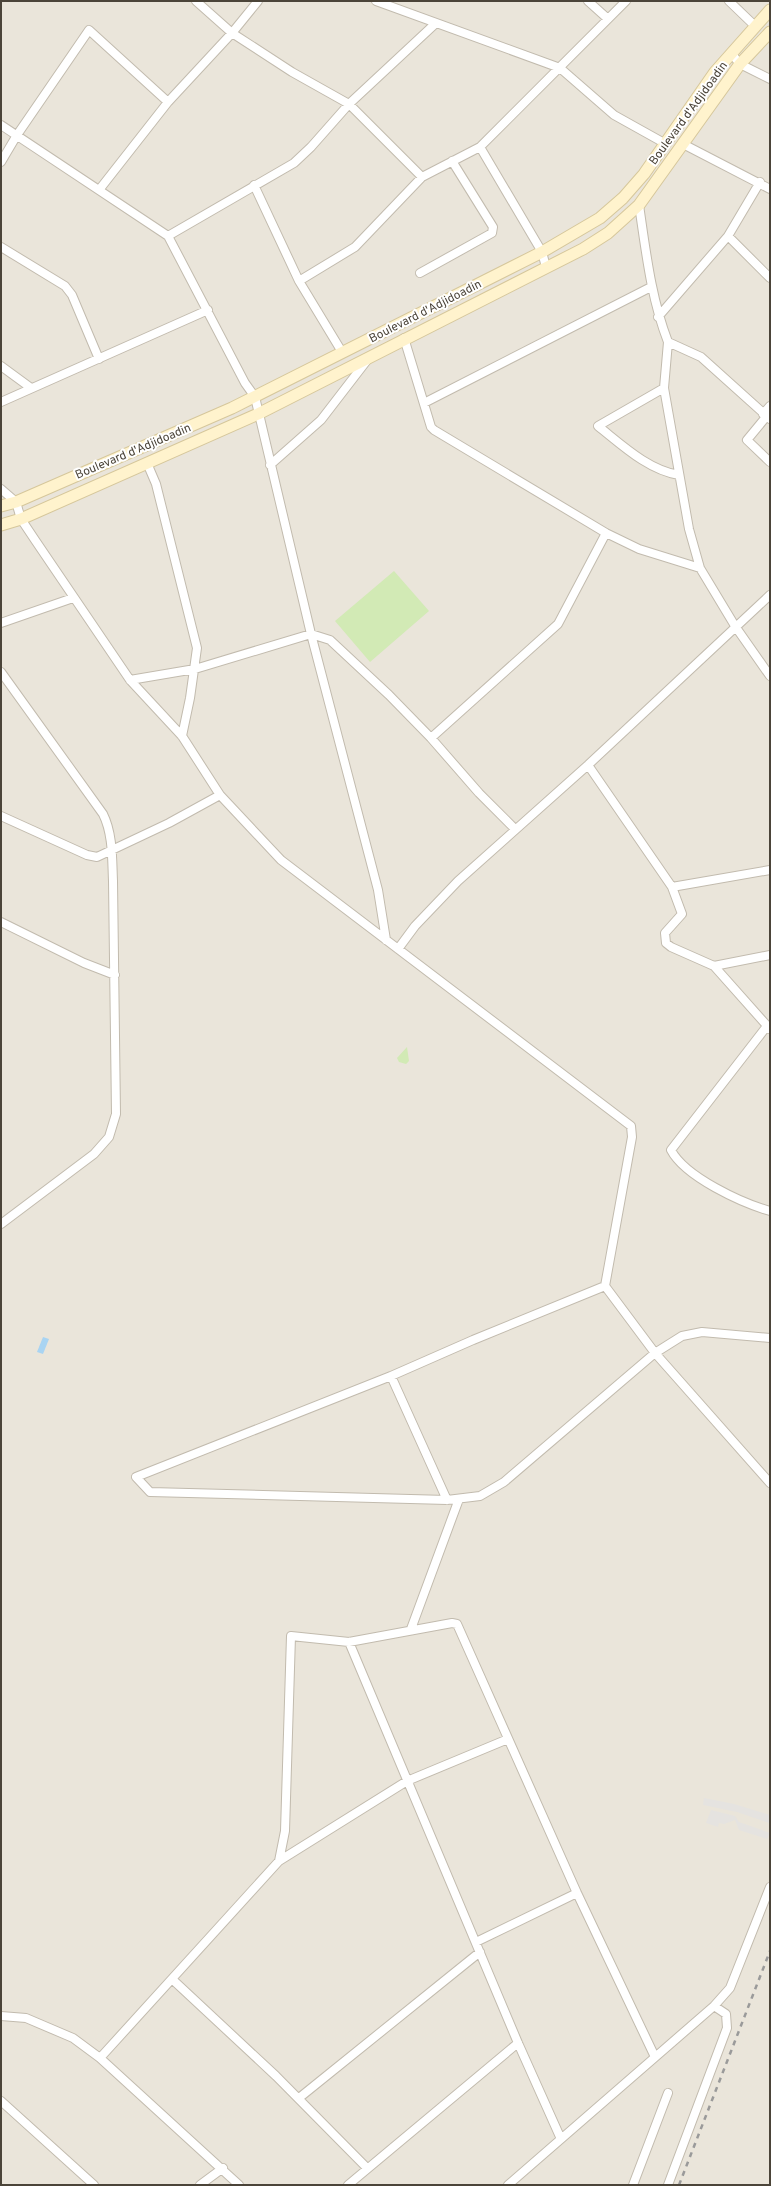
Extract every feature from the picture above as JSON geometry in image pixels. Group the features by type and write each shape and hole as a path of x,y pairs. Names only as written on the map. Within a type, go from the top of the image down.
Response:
{"main road":[{"name":"Boulevard d'Adjidoadin","path":"1,506 16,502 255,397 542,252 600,218 623,198 666,144 703,89 731,53 770,10"},
{"name":"Boulevard d'Adjidoadin","path":"1,525 21,519 258,414 404,338 583,249 608,233 639,206 740,64 770,32"},
{"path":"480,283 483,299"}],"street":[{"path":"196,1 232,33 292,72 349,104 422,177"},
{"path":"99,190 168,102 232,33 258,1"},
{"path":"377,1 560,68 614,115 666,144"},
{"path":"588,1 608,19"},
{"path":"299,280 355,246 422,177 480,147 626,1"},
{"path":"730,1 755,26"},
{"path":"168,236 294,163 311,147 349,104 436,23"},
{"path":"1,162 16,136 89,30 168,102"},
{"path":"731,53 740,64 770,79"},
{"path":"1,125 168,236 245,383 255,397 311,634 377,884 386,940"},
{"path":"683,144 760,182 770,189"},
{"path":"480,147 542,252 546,268"},
{"path":"420,273 492,233 493,227 452,161"},
{"path":"658,317 728,236 760,182"},
{"path":"254,185 299,280 342,352"},
{"path":"639,206 651,287 658,317 668,342 664,388 689,529 700,568 735,626 770,676"},
{"path":"728,236 770,278"},
{"path":"1,248 65,286 72,295 99,359"},
{"path":"424,403 651,287"},
{"path":"1,402 208,310"},
{"path":"404,338 431,427 438,433 606,533 639,549 700,568"},
{"path":"668,342 701,358 766,417"},
{"path":"270,465 321,420 370,356"},
{"path":"1,366 31,388"},
{"path":"664,388 598,426 641,459 669,473 679,475"},
{"path":"770,406 766,417 747,440 770,462"},
{"path":"147,463 156,484 196,648 195,669 182,736"},
{"path":"1,488 16,502 21,519 73,598 130,680 182,736 220,795 281,860 631,1126 632,1137 605,1286 655,1353 770,1484"},
{"path":"431,738 558,624 606,533"},
{"path":"398,949 420,920 515,829 588,765 735,626 769,597"},
{"path":"1,623 73,598"},
{"path":"130,680 195,669 311,634 335,643 431,738 479,792 515,829"},
{"path":"1,672 103,814 112,852 116,1114 108,1137 94,1154 1,1224"},
{"path":"588,765 672,887 682,914 665,933 666,943 671,947 714,966 768,1027 671,1150 702,1179 741,1202 770,1211"},
{"path":"1,816 91,857 97,858 169,823 220,795"},
{"path":"672,887 770,870"},
{"path":"1,922 84,963 115,975"},
{"path":"714,966 770,955"},
{"path":"605,1286 473,1340 391,1376 136,1477 150,1492 447,1500 480,1496 504,1482 655,1353 682,1336 702,1332 770,1338"},
{"path":"391,1376 447,1500"},
{"path":"411,1629 459,1499"},
{"path":"279,1861 285,1831 291,1636 349,1642 411,1629 452,1623 460,1627 577,1893 655,2057"},
{"path":"349,1642 518,2043 561,2139"},
{"path":"100,2058 173,1980 279,1861 407,1780 508,1739"},
{"path":"508,2185 714,2006 730,1988 770,1887"},
{"path":"476,1942 577,1893"},
{"path":"299,2098 480,1952"},
{"path":"173,1980 299,2098 367,2168"},
{"path":"668,2185 727,2028 726,2014 714,2006"},
{"path":"1,2024 4,2017 26,2018 43,2024 72,2038 100,2058 223,2168 239,2185"},
{"path":"348,2185 518,2043"},
{"path":"634,2185 668,2093"},
{"path":"1,2101 94,2185"},
{"path":"200,2185 223,2168"}],"shaded area":[{"path":"1,1 770,1 770,2185 1,2185"},
{"path":"704,1798 734,1804 770,1815 770,1821 769,1823 737,1812 703,1805"},
{"path":"711,1810 735,1816 739,1822 770,1833 767,1839 739,1830 735,1820 724,1824 719,1823 718,1827 706,1823"}],"green space":[{"path":"394,571 429,611 370,662 335,621"},
{"path":"407,1047 409,1061 406,1064 399,1062 397,1058"}],"water":[{"path":"43,1337 49,1339 43,1354 37,1352"}],"railway":[{"path":"679,2185 770,1951"}]}
